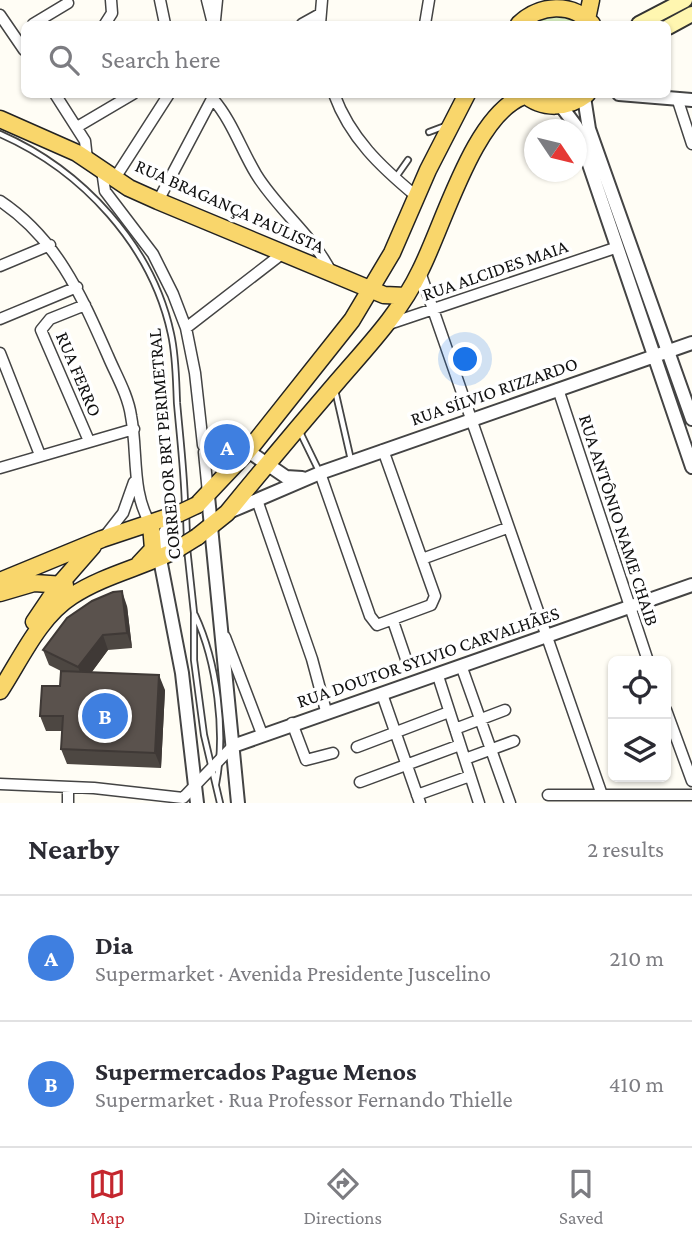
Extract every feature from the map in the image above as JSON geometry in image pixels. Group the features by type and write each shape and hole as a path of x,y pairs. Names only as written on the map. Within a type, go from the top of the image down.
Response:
{"main road":[{"path":"524,20 536,0"},
{"path":"590,21 591,0"},
{"path":"645,21 685,0"},
{"path":"524,20 539,11 564,9 588,21"},
{"path":"671,25 692,14"},
{"path":"0,581 103,539 147,531 203,500 248,451 328,351 371,290 391,253 462,98"},
{"path":"0,691 52,614 72,596 86,585 160,559 198,537 227,513 269,466 298,428 386,326 420,272 488,127 517,98"},
{"path":"530,98 544,105 561,106 581,98"},
{"name":"RUA BRAGANÇA PAULISTA","path":"0,119 83,151 108,174 158,201 384,295 406,296"},
{"path":"128,570 151,554 147,531"},
{"path":"0,674 59,585 87,550 103,539"},
{"path":"86,585 75,577 87,550"},
{"path":"0,593 34,583 86,585"},
{"path":"34,583 48,601"}],"street":[{"path":"107,21 112,13 111,0"},
{"path":"160,0 164,21"},
{"path":"207,0 213,21"},
{"path":"214,21 217,0"},
{"path":"320,20 322,0"},
{"path":"426,21 429,0"},
{"path":"38,21 68,3"},
{"path":"0,15 21,46"},
{"path":"14,36 21,32"},
{"path":"60,98 77,127 83,151"},
{"path":"77,127 126,98"},
{"path":"166,98 108,174 105,191 153,254 186,328 195,373 203,445 203,500 213,526 238,803"},
{"path":"158,201 213,98"},
{"path":"215,98 268,191 323,256 332,274"},
{"path":"336,98 351,131 369,154 416,196"},
{"path":"586,98 589,129 692,419"},
{"path":"656,98 692,100"},
{"path":"665,98 674,100"},
{"path":"674,100 692,144"},
{"path":"561,106 576,125 615,248 692,467"},
{"path":"0,201 5,209 50,245 85,304 130,406 136,475 147,531"},
{"path":"0,266 50,245"},
{"name":"RUA ALCIDES MAIA","path":"386,326 615,248"},
{"path":"186,328 283,254"},
{"path":"420,272 601,799"},
{"path":"0,319 77,287"},
{"name":"RUA FERRO","path":"85,304 50,319 41,330 89,441"},
{"name":"RUA SÍLVIO RIZZARDO","path":"227,513 351,461 692,343"},
{"path":"0,353 40,455"},
{"name":"RUA ANTÔNIO NAME CHAIB","path":"558,390 628,608 646,656"},
{"path":"0,468 134,429"},
{"path":"203,445 213,461 232,469"},
{"path":"248,451 290,478 315,475 370,616 377,625 393,621 435,602 383,450"},
{"path":"269,466 278,482 261,498 326,711"},
{"path":"103,539 123,513 136,475"},
{"path":"0,784 134,792 175,799 195,797 182,673 160,559 162,539 176,514"},
{"path":"422,559 507,528"},
{"name":"RUA DOUTOR SYLVIO CARVALHÃES","path":"195,797 211,770 233,746 326,711 545,639 692,585"},
{"path":"393,621 408,665"},
{"path":"223,631 262,734"},
{"path":"462,668 510,803"},
{"path":"438,676 479,803"},
{"path":"382,694 418,799 470,776"},
{"path":"455,729 505,710"},
{"path":"357,747 449,712"},
{"path":"669,719 692,781"},
{"path":"292,723 306,760 333,753"},
{"path":"465,759 514,741"},
{"path":"360,782 460,745"},
{"path":"68,788 68,803"},
{"path":"134,792 138,803"},
{"path":"548,795 601,799 669,799 692,795"}],"lane":[{"path":"429,132 449,126"},
{"name":"CORREDOR BRT PERIMETRAL","path":"0,134 53,162 78,183 131,242 155,282 172,335 194,613 194,660 211,770 220,803"},
{"path":"395,178 408,160"},
{"path":"334,386 351,461"},
{"path":"298,428 315,475"},
{"name":"CORREDOR BRT PERIMETRAL","path":"194,613 210,656 221,758 216,785"}],"green space":[{"path":"558,11 581,21 533,21"}],"building":[{"path":"122,591 127,633 103,635 78,667 43,650 67,618 92,601"},
{"path":"61,671 159,675 155,753 61,749 63,716 40,716 42,686 60,686"}],"place":[{"name":"Dia","path":"227,447"},
{"name":"Supermercados Pague Menos","path":"105,716"}]}
